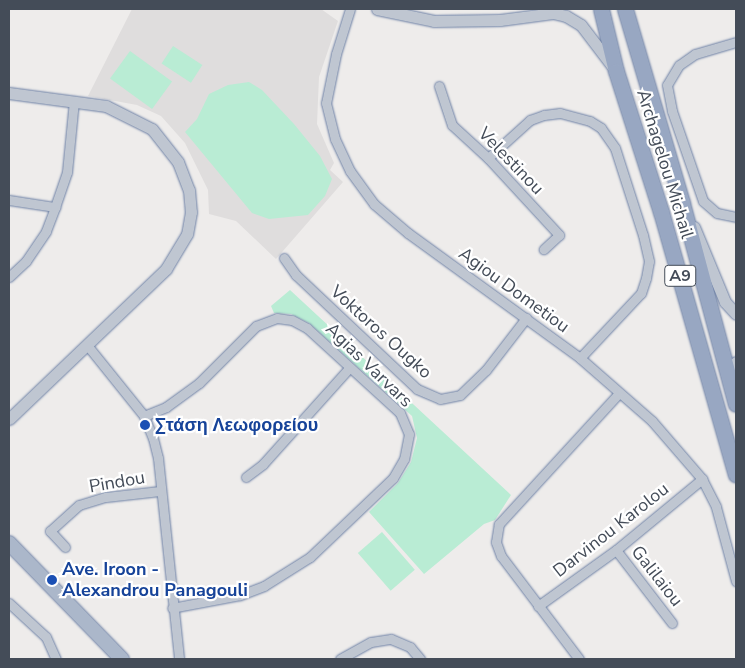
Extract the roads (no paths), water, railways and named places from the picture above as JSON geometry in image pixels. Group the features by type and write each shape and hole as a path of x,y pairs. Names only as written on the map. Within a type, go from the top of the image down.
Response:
{"highway":[{"name":"Archagelou Michail","path":"601,9 616,71 722,422 736,475"},
{"name":"Archagelou Michail","path":"625,9 682,203 736,404"}],"main road":[{"path":"9,543 122,659"}],"street":[{"name":"Agiou Dometiou","path":"350,9 336,54 326,103 335,139 350,171 374,204 408,233 580,358 618,394 652,421 702,479 716,507 736,582"},
{"path":"378,9 434,21 464,22 552,13 566,16 581,25 616,71"},
{"path":"516,16 536,9"},
{"path":"736,42 695,54 679,65 667,86 672,111 704,201 717,213 736,217"},
{"name":"Velestinou","path":"439,86 452,125 488,158 559,235 544,249"},
{"path":"9,93 74,100 106,106 152,128 178,162 189,190 190,204 187,234 166,269 9,419"},
{"path":"9,277 26,261 46,231 67,172 74,100"},
{"path":"488,158 530,120 544,114 560,113 590,121 601,128 616,148 643,235 649,261 641,293 580,358"},
{"path":"9,200 54,208"},
{"path":"682,203 725,302 736,314"},
{"name":"Voktoros Ougko","path":"284,258 296,275 417,389 440,399 460,394 486,370 526,318"},
{"name":"Agias Varvars","path":"144,416 166,407 199,383 256,326 277,318 292,320 307,328 400,413 409,434 404,459 392,478 336,536 310,557 264,586 240,595 172,608"},
{"path":"87,345 144,416 158,458 172,608 179,659"},
{"path":"736,362 736,386"},
{"path":"246,477 263,464 349,368"},
{"path":"579,659 501,556 496,542 499,524 618,394"},
{"name":"Darvinou Karolou","path":"538,606 616,550 702,479"},
{"name":"Pindou","path":"65,547 50,531 79,505 106,497 160,491"},
{"name":"Galilaiou","path":"616,550 672,623"},
{"path":"9,603 46,637 56,659"},
{"path":"340,659 371,642 391,639 410,647 420,659"}],"place":[{"name":"Στάση Λεωφορείου","path":"145,425"},
{"name":"Ave. Iroon - Alexandrou Panagouli","path":"52,580"}]}
